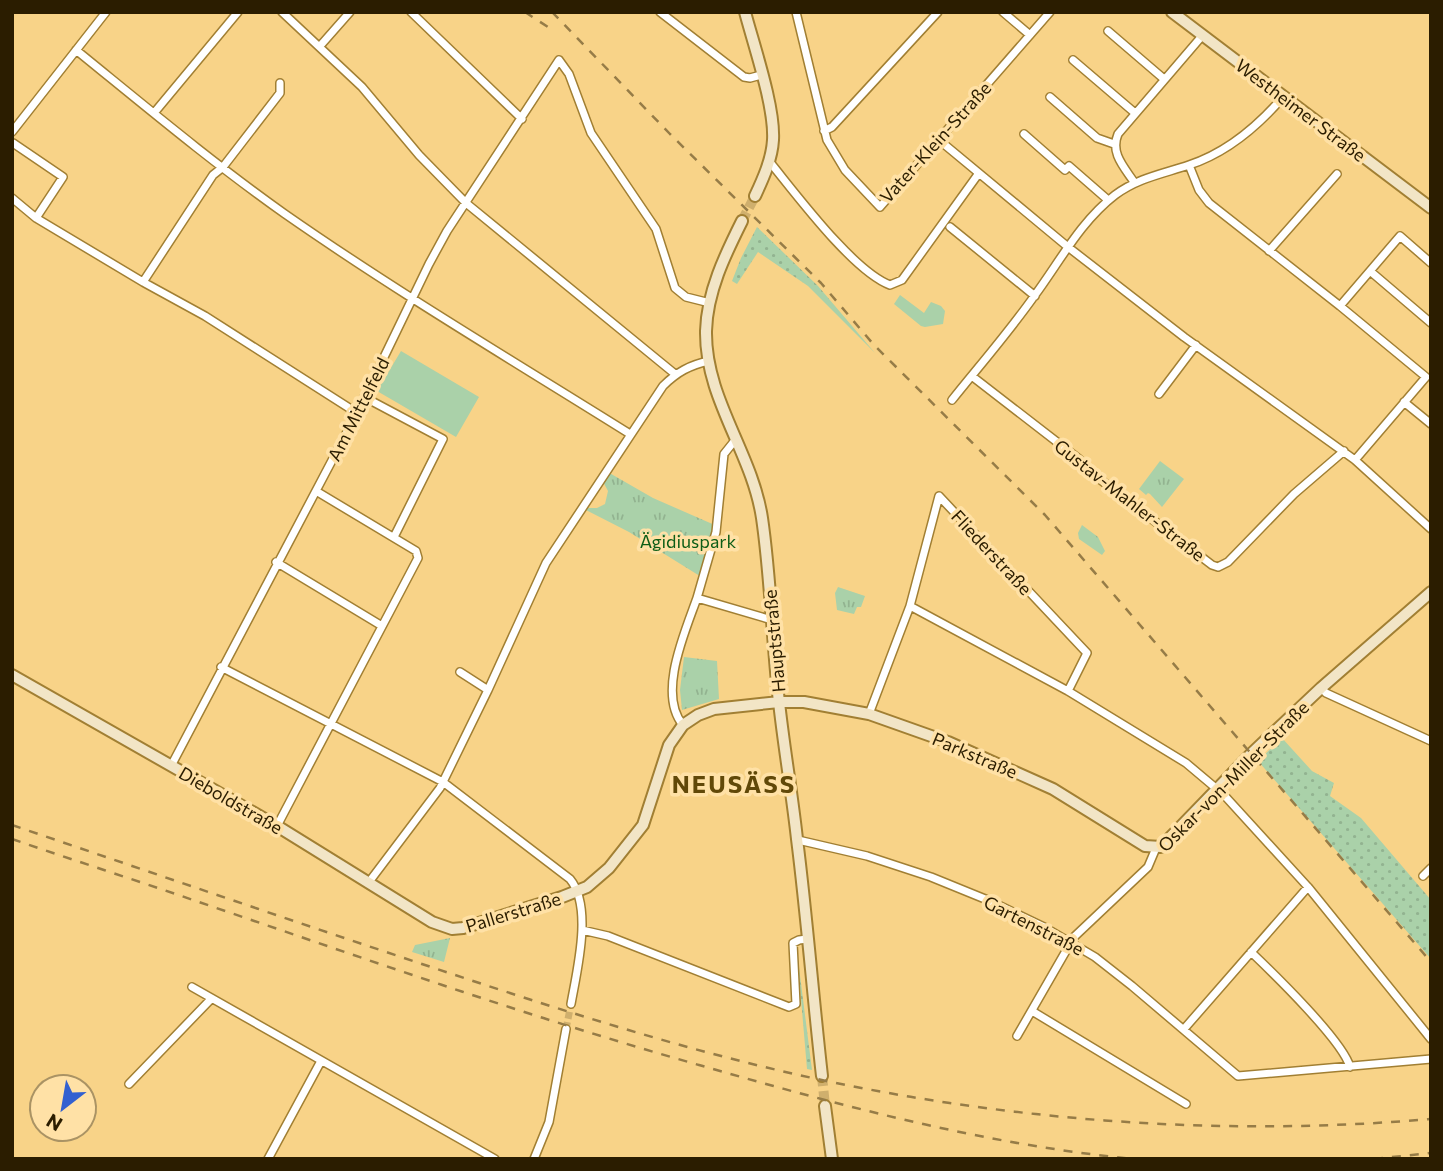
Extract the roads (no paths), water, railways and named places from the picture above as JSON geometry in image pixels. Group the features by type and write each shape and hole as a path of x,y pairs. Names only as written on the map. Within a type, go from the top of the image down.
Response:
{"street":[{"path":"12,132 106,12"},
{"path":"154,113 238,12"},
{"path":"282,12 320,46 389,116 419,155 466,203 675,374"},
{"path":"320,46 350,12"},
{"path":"411,12 522,118"},
{"path":"660,12 744,77 761,75"},
{"path":"746,12 773,125 774,167 755,196"},
{"name":"Vater-Klein-Straße","path":"796,12 824,131 840,163 880,207 1050,12"},
{"path":"824,131 832,127 938,12"},
{"path":"1003,12 1030,35"},
{"name":"Westheimer Straße","path":"1172,12 1431,208"},
{"path":"1108,31 1164,79"},
{"path":"1134,182 1114,144 1118,134 1202,36"},
{"path":"76,50 284,213 412,298 630,434"},
{"name":"Am Mittelfeld","path":"171,766 365,397 447,231 559,60 569,74 591,133 656,229 675,288 686,297 710,303"},
{"path":"1073,60 1135,113"},
{"path":"143,282 213,175 223,167 280,93 280,83"},
{"path":"1050,97 1097,138 1114,144"},
{"path":"952,400 1035,296 1068,247 1108,201 1134,182 1189,165 1229,146 1283,97"},
{"path":"1024,134 1065,170 1069,166 1108,201"},
{"path":"939,140 1068,247 1196,345 1344,451 1431,529"},
{"path":"12,142 63,177 36,218"},
{"path":"1189,165 1199,190 1209,203 1426,377 1355,460"},
{"path":"774,167 844,248 878,280 892,286 902,280 979,173"},
{"path":"1269,251 1337,174"},
{"path":"12,198 36,218 205,316 357,412"},
{"name":"Hauptstraße","path":"743,221 718,276 706,331 716,395 750,472 759,500 822,1076"},
{"path":"950,227 1035,296"},
{"path":"1340,306 1400,236 1431,263"},
{"path":"1370,271 1431,323"},
{"path":"1159,394 1196,345"},
{"path":"369,882 443,782 546,563 630,434 663,386 675,374 691,365 709,361"},
{"name":"Gustav-Mahler-Straße","path":"972,377 1079,459 1089,471 1218,567 1224,566 1294,494 1344,451"},
{"path":"365,397 443,439 394,537"},
{"path":"1404,402 1431,424"},
{"path":"579,891 601,876 639,831 648,813 669,745 683,726 673,708 675,661 716,532 724,454 736,439"},
{"path":"277,826 418,558 416,551 316,491"},
{"name":"Fliederstraße","path":"869,714 910,606 939,496 1087,653 1068,691"},
{"path":"276,562 382,626"},
{"name":"Oskar-von-Miller-Straße","path":"1017,1036 1071,942 1148,867 1157,848 1166,844 1251,754 1321,688 1431,592"},
{"path":"696,598 772,620"},
{"path":"910,606 1068,691 1186,763 1218,790 1308,887 1431,1039"},
{"path":"221,667 443,782 564,873 579,891 582,904 582,930 571,1004"},
{"path":"460,672 488,690"},
{"name":"Dieboldstraße","path":"12,676 277,826 432,922 447,928"},
{"path":"1321,688 1326,693 1431,741"},
{"name":"Parkstraße","path":"683,726 698,715 714,709 779,702 804,702 869,714 948,741 1000,764 1082,805 1140,843 1157,848"},
{"name":"Gartenstraße","path":"798,840 867,856 939,880 1013,912 1071,942 1132,986 1234,1074 1245,1077 1350,1067"},
{"path":"1423,876 1431,868"},
{"path":"1184,1029 1308,887"},
{"name":"Pallerstraße","path":"447,928 463,928 579,891"},
{"path":"582,930 608,936 781,1004 793,1006 796,1004 793,943 807,939"},
{"path":"1251,952 1290,990 1343,1053 1350,1067 1431,1059"},
{"path":"192,988 495,1159"},
{"path":"129,1084 211,999"},
{"path":"1032,1011 1186,1104"},
{"path":"534,1159 549,1122 566,1029"},
{"path":"268,1159 321,1061"},
{"path":"825,1106 832,1159"}],"tunnel":[{"path":"742,221 755,196"},
{"path":"566,1029 571,1004"},
{"path":"822,1076 825,1106"}],"railway":[{"path":"525,12 554,31"},
{"path":"552,12 670,134 821,283 874,345 1045,515 1431,962"},
{"path":"12,825 576,1014 683,1046 846,1085 991,1109 1137,1123 1284,1126 1431,1119"},
{"path":"12,839 635,1047 806,1095 915,1122 1024,1144 1135,1159"},
{"path":"1374,1159 1431,1153"}],"district":[{"name":"NEUSÄSS","path":"734,783"}],"park label":[{"name":"Ägidiuspark","path":"688,541"}]}
